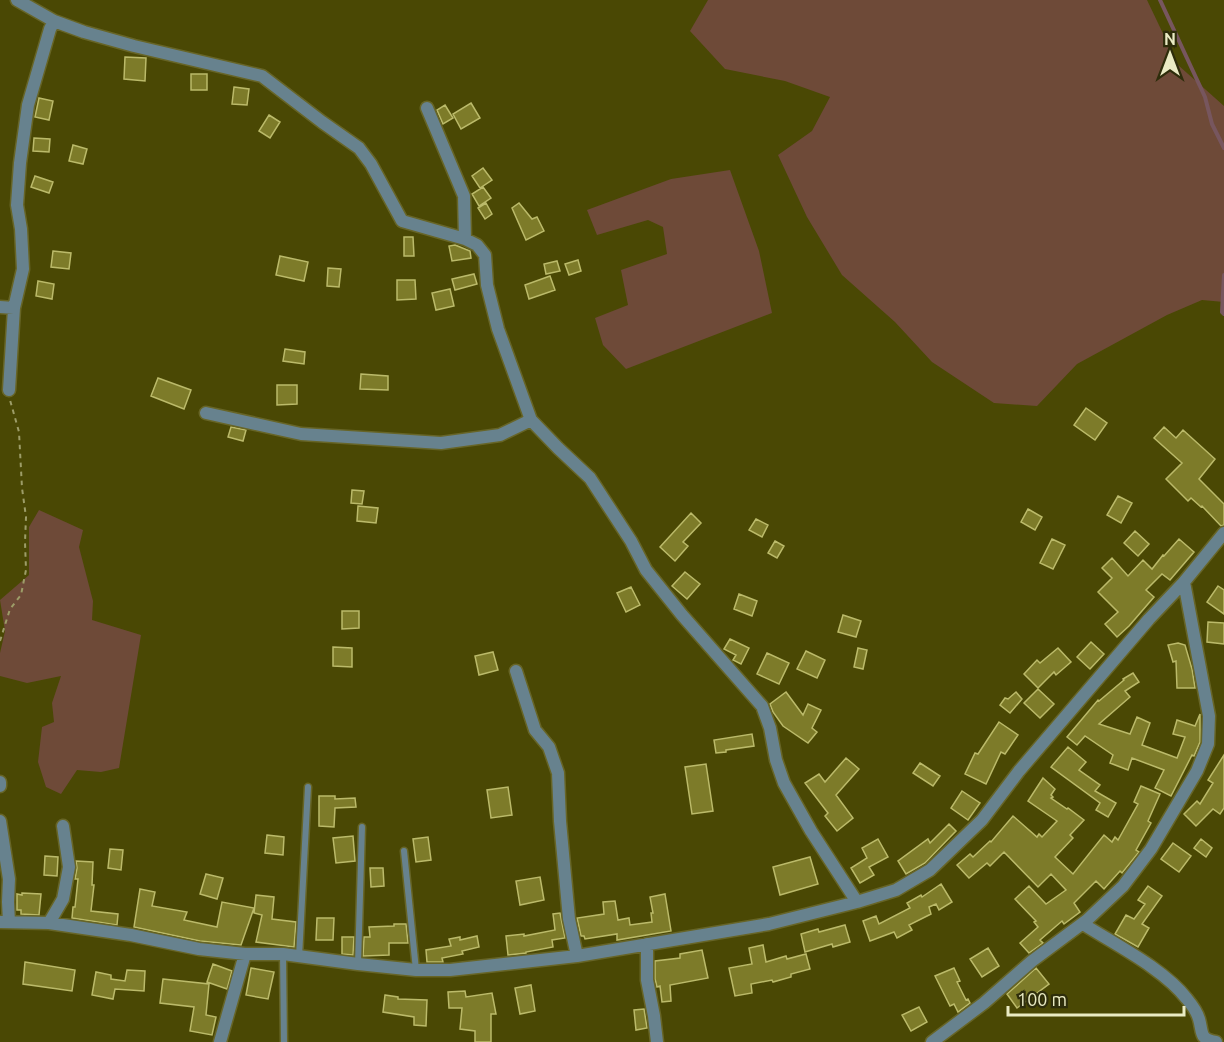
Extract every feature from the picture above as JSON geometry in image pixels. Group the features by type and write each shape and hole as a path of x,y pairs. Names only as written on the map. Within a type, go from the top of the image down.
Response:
{"street":[{"path":"17,0 54,21 84,32 262,76 359,148 371,164 402,221 465,239 477,245 485,255 487,285 498,329 531,420 590,478 631,541 646,570 682,615 762,706 784,783 811,831 857,902"},
{"path":"9,390 14,308 23,269 18,205 20,163 28,105 54,21"},
{"path":"427,108 464,196 465,239"},
{"path":"0,307 14,308"},
{"path":"206,413 302,434 441,442 500,435 531,420"},
{"path":"0,821 9,879 5,922 49,923 131,935 199,949 245,954 283,954 416,970 450,970 577,956 769,924 896,890 930,870 982,820 1018,771 1149,619 1184,582 1224,533"},
{"path":"932,1042 984,1003 1032,961 1083,924 1123,886 1151,849 1197,771 1208,744 1209,716 1184,582"},
{"path":"516,671 535,730 549,747 558,773 569,919 577,956"},
{"path":"49,923 63,899 69,867 63,826"},
{"path":"1083,924 1177,986 1196,1011 1202,1036 1208,1041 1216,1042"},
{"path":"647,944 647,980 657,1042"},
{"path":"220,1042 245,954"}],"lane":[{"path":"299,957 308,787"},
{"path":"358,964 362,827"},
{"path":"404,851 416,970"},
{"path":"283,954 284,1042"}],"path":[{"path":"0,641 10,609 21,595 26,570 26,518 19,432 9,390"}],"shaded area":[{"path":"708,0 1147,0 1178,65 1224,106 1224,302 1202,300 1167,315 1077,364 1037,406 994,403 932,362 895,322 842,275 807,217 778,155 812,131 830,97 785,81 725,69 690,31"},
{"path":"730,170 759,251 772,313 626,369 603,345 595,318 628,305 621,270 667,254 663,227 648,220 597,235 587,210 671,179"},
{"path":"39,510 83,530 79,547 93,601 92,620 141,635 119,768 101,772 77,770 61,794 46,787 38,762 42,727 54,722 52,703 61,676 27,683 0,676 0,653 5,631 0,600 29,575 29,527"}],"building":[{"path":"125,57 146,58 145,81 124,79"},
{"path":"191,74 207,74 207,90 191,90"},
{"path":"234,87 249,89 247,105 232,104"},
{"path":"39,98 53,101 49,120 35,117"},
{"path":"471,103 480,118 461,129 453,114"},
{"path":"445,105 453,118 443,124 437,110"},
{"path":"269,115 280,122 270,138 259,131"},
{"path":"34,138 50,139 49,152 33,151"},
{"path":"73,145 87,149 83,164 69,161"},
{"path":"483,168 492,180 480,188 472,176"},
{"path":"35,176 53,182 49,193 31,187"},
{"path":"483,187 491,198 479,206 472,194"},
{"path":"486,203 492,214 485,219 478,208"},
{"path":"519,203 532,219 537,217 544,231 526,240 512,208"},
{"path":"404,237 413,237 414,256 404,256"},
{"path":"455,245 470,251 471,258 452,261 449,246"},
{"path":"53,251 71,253 69,269 51,267"},
{"path":"280,256 308,262 304,281 276,275"},
{"path":"578,260 581,271 569,275 565,264"},
{"path":"557,261 560,271 546,274 544,264"},
{"path":"328,268 341,269 339,287 327,286"},
{"path":"474,274 477,284 455,290 452,279"},
{"path":"550,276 555,290 529,299 525,285"},
{"path":"397,280 415,280 416,299 397,300"},
{"path":"38,281 54,284 52,299 36,296"},
{"path":"450,289 454,306 436,310 432,293"},
{"path":"285,349 305,352 304,364 283,361"},
{"path":"361,374 388,376 388,390 360,389"},
{"path":"158,378 191,390 184,409 151,396"},
{"path":"277,385 297,385 297,404 277,405"},
{"path":"1086,408 1107,423 1095,440 1074,425"},
{"path":"231,427 246,430 243,441 228,437"},
{"path":"1164,427 1176,438 1183,430 1215,459 1199,479 1224,504 1224,525 1221,526 1191,498 1188,501 1166,479 1182,463 1154,438"},
{"path":"352,490 364,491 362,504 351,503"},
{"path":"1118,496 1132,503 1121,523 1107,515"},
{"path":"358,506 378,508 376,523 357,521"},
{"path":"1028,509 1042,517 1035,530 1021,522"},
{"path":"691,513 701,523 683,542 688,546 675,561 660,547"},
{"path":"756,519 768,525 762,537 749,530"},
{"path":"1135,531 1149,544 1138,556 1124,543"},
{"path":"1052,539 1065,545 1053,569 1040,563"},
{"path":"1179,539 1194,552 1170,580 1162,574 1146,590 1154,597 1117,637 1105,624 1118,612 1098,592 1112,578 1102,568 1112,558 1128,576 1143,560 1152,569"},
{"path":"775,541 784,546 777,558 768,553"},
{"path":"685,572 700,584 687,599 672,586"},
{"path":"1218,586 1224,590 1224,614 1207,602"},
{"path":"631,587 640,605 626,612 617,593"},
{"path":"739,594 757,601 752,616 734,609"},
{"path":"342,611 359,611 359,628 342,629"},
{"path":"843,615 861,621 856,637 838,632"},
{"path":"1208,622 1224,623 1224,644 1207,642"},
{"path":"730,639 749,648 741,664 733,660 736,655 724,649"},
{"path":"1091,642 1104,654 1090,669 1077,657"},
{"path":"1178,643 1185,645 1195,688 1177,688 1176,661 1173,662 1168,645"},
{"path":"333,647 352,648 352,667 333,666"},
{"path":"858,648 867,650 863,669 854,667"},
{"path":"1058,648 1071,662 1056,675 1054,672 1038,688 1024,674 1037,660 1040,663"},
{"path":"806,651 825,660 817,678 797,669"},
{"path":"493,652 498,670 479,675 475,656"},
{"path":"767,653 789,663 779,684 757,674"},
{"path":"1133,673 1139,682 1125,691 1130,697 1099,724 1130,734 1137,717 1150,723 1142,745 1177,758 1185,737 1173,734 1177,720 1195,726 1200,714 1200,742 1171,796 1155,788 1164,770 1132,758 1128,770 1110,763 1113,755 1085,736 1077,745 1067,737 1098,700"},
{"path":"1038,689 1054,704 1040,718 1024,703"},
{"path":"786,692 803,715 808,704 821,710 812,728 817,732 808,743 783,726 773,712 770,704"},
{"path":"1016,692 1022,699 1010,713 1000,705 1005,698 1008,699"},
{"path":"999,722 1018,735 1005,754 1001,752 986,784 965,774 975,753 978,754"},
{"path":"752,734 754,746 716,753 714,740"},
{"path":"1068,747 1086,762 1079,770 1100,785 1095,791 1116,803 1108,817 1096,810 1100,803 1051,767"},
{"path":"1224,755 1224,808 1220,814 1213,809 1196,826 1184,814 1197,801 1200,804 1213,783 1208,780"},
{"path":"846,758 859,769 836,795 853,818 837,831 825,816 828,813 805,783 819,774 825,782"},
{"path":"920,763 940,776 933,786 913,773"},
{"path":"706,764 713,811 692,814 685,767"},
{"path":"1043,778 1055,789 1051,798 1084,820 1070,835 1073,838 1055,857 1073,874 1104,835 1112,842 1115,837 1118,840 1138,804 1134,802 1141,786 1160,794 1148,821 1151,823 1136,850 1139,852 1122,873 1120,871 1104,889 1096,881 1074,903 1080,912 1064,924 1062,921 1040,940 1043,943 1029,953 1020,943 1038,927 1034,922 1036,921 1015,899 1029,886 1046,904 1066,890 1051,874 1038,887 1004,852 990,866 987,863 969,878 957,865 970,854 973,857 991,842 1013,816 1037,837 1039,834 1042,837 1057,821 1028,801"},
{"path":"508,787 512,815 491,818 487,790"},
{"path":"962,791 980,803 968,820 951,808"},
{"path":"319,796 335,796 335,799 355,798 356,807 335,808 334,827 319,826"},
{"path":"949,824 956,831 925,863 906,874 898,861 928,839 930,843"},
{"path":"267,835 284,837 283,855 265,853"},
{"path":"353,836 355,861 336,863 333,838"},
{"path":"428,837 431,860 416,862 413,839"},
{"path":"878,839 888,857 869,867 874,875 860,883 851,868 867,858 862,848"},
{"path":"1201,839 1212,848 1206,857 1194,848"},
{"path":"1173,843 1191,856 1179,872 1161,859"},
{"path":"110,849 123,850 121,870 108,868"},
{"path":"45,856 58,857 57,876 44,875"},
{"path":"810,857 818,884 780,895 773,867"},
{"path":"76,861 93,862 92,885 94,885 91,911 118,914 117,925 72,918 78,879 75,879"},
{"path":"370,868 383,868 384,886 371,887"},
{"path":"206,874 223,878 217,899 200,894"},
{"path":"540,877 544,900 520,905 516,881"},
{"path":"941,884 952,902 939,910 936,904 929,907 931,914 909,925 912,930 897,938 894,932 870,941 863,921 876,916 879,924 910,908 907,903 921,895 922,897"},
{"path":"1148,886 1162,896 1142,924 1149,928 1138,947 1115,934 1126,915 1134,919 1145,904 1138,900"},
{"path":"140,889 155,892 152,906 187,912 184,920 217,927 222,902 254,908 241,945 200,941 134,927"},
{"path":"22,893 41,894 39,915 21,914 21,910 17,910 17,894 22,895"},
{"path":"665,894 671,931 617,940 617,934 585,939 581,936 577,918 604,914 603,902 615,901 618,920 629,918 630,925 652,922 650,897"},
{"path":"256,895 274,897 272,919 296,922 294,947 256,942 262,915 254,913"},
{"path":"560,913 565,938 552,940 553,947 508,955 506,936 524,934 524,936 555,930 553,914"},
{"path":"317,918 334,918 333,940 316,940"},
{"path":"394,924 406,924 408,943 389,943 389,955 363,956 364,937 370,937 369,927 394,926"},
{"path":"845,925 850,942 833,947 832,944 805,952 801,934"},
{"path":"477,936 479,947 462,951 463,954 442,958 443,962 427,962 426,950 451,946 449,939 460,937 460,940"},
{"path":"342,937 354,937 353,955 342,954"},
{"path":"763,945 766,962 786,956 787,959 806,954 810,969 773,982 772,980 751,984 752,993 735,996 729,968 752,964 749,948"},
{"path":"988,948 999,966 982,977 970,959"},
{"path":"702,950 708,978 670,985 671,1001 662,1002 660,986 657,987 655,979 655,961 680,958 680,954"},
{"path":"25,962 75,970 72,991 23,984"},
{"path":"213,964 232,971 227,989 207,982"},
{"path":"251,968 274,972 268,999 246,995"},
{"path":"954,968 960,981 957,982 966,1000 968,999 970,1003 958,1012 954,1004 950,1006 935,976"},
{"path":"1036,968 1049,984 1017,1008 1007,994"},
{"path":"127,970 145,971 144,991 115,989 113,999 92,995 96,972 111,975 111,979 125,981"},
{"path":"163,979 209,984 206,1015 216,1017 212,1035 190,1031 194,1007 160,1003"},
{"path":"531,985 535,1011 520,1014 515,988"},
{"path":"465,991 466,997 492,993 496,1014 491,1014 491,1042 475,1042 475,1031 460,1029 462,1008 449,1008 448,992"},
{"path":"385,995 398,997 398,999 427,1000 426,1026 414,1025 414,1017 383,1012"},
{"path":"919,1007 927,1022 911,1031 902,1015"},
{"path":"644,1009 647,1028 636,1030 634,1010"}],"waterway":[{"path":"1160,0 1205,97 1212,124 1224,148"},
{"path":"1224,275 1222,312 1224,314"}]}
